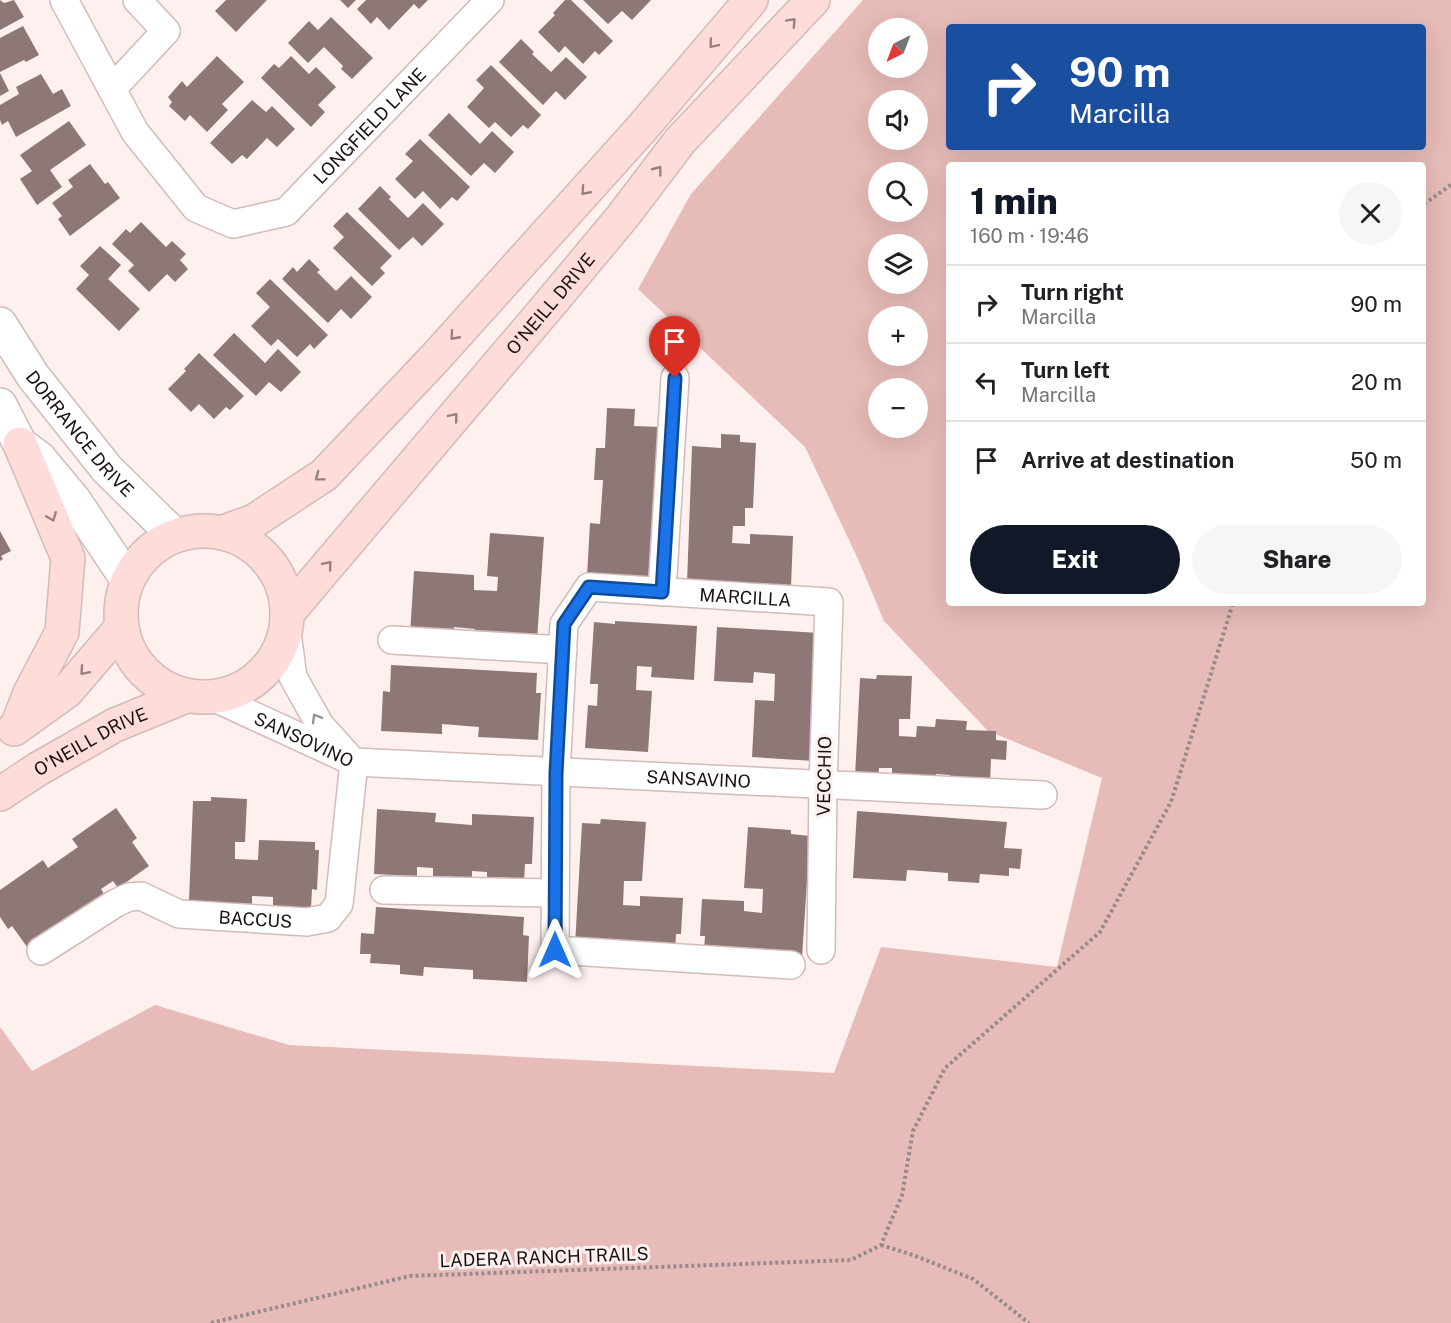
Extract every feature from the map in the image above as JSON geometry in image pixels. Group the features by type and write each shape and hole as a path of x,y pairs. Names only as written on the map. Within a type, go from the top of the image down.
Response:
{"main road":[{"path":"224,532 254,521 324,475 435,358 643,127 751,0"},
{"name":"O'NEILL DRIVE","path":"0,794 38,769 115,725 200,697 240,691 263,675 276,657 288,622 623,216 680,141 813,0"},
{"path":"9,733 62,632 68,558 20,444"},
{"path":"200,697 162,682 142,667 127,644 120,618 122,591 132,567 173,534 198,528 224,532 247,542 265,559 281,582 288,622"},
{"path":"9,733 67,691 122,627"}],"street":[{"path":"64,0 112,89 166,31 137,0"},
{"name":"LONGFIELD LANE","path":"112,89 135,132 196,208 233,224 286,212 490,0"},
{"name":"DORRANCE DRIVE","path":"0,324 33,376 107,469 173,534"},
{"path":"662,592 675,378"},
{"path":"0,405 20,444 39,458 74,500 127,579"},
{"name":"MARCILLA","path":"563,650 564,624 589,587 829,602"},
{"name":"VECCHIO","path":"822,950 829,602"},
{"name":"SANSOVINO","path":"288,622 293,677 320,725 354,762"},
{"path":"392,640 563,650 556,773 555,950 791,965"},
{"name":"SANSOVINO","path":"200,697 354,762"},
{"name":"SANSAVINO","path":"354,762 1043,795"},
{"name":"BACCUS","path":"40,951 129,897 141,896 179,914 307,922 328,918 339,904 354,762"},
{"path":"384,890 555,893"}],"path":[{"path":"1426,203 1451,185"},
{"path":"1029,1323 973,1279 913,1255 880,1245 902,1195 913,1131 945,1068 1100,932 1171,802 1232,606"},
{"name":"LADERA RANCH TRAILS","path":"211,1323 410,1276 851,1260 880,1245"}],"shaded area":[{"path":"863,0 1451,0 1451,1323 0,1323 0,1027 32,1071 155,1005 289,1045 834,1073 881,947 1057,967 1102,778 988,731 884,621 858,559 805,447 638,289 691,194"}],"building":[{"path":"0,0 4,3 14,0 24,17 0,30"},
{"path":"226,0 267,0 236,32 215,11"},
{"path":"340,0 356,0 348,8"},
{"path":"366,0 428,0 419,9 414,4 389,30 377,17 371,24 357,9"},
{"path":"565,0 571,0 613,41 599,55 595,51 583,64 565,46 559,53 538,32 555,15 553,13"},
{"path":"583,0 651,0 632,20 622,11 608,24"},
{"path":"331,17 373,58 352,79 324,47 308,63 288,43 309,21 318,30"},
{"path":"23,26 39,55 0,72 0,38"},
{"path":"521,39 534,52 532,54 551,72 566,57 587,77 565,100 556,91 543,105 499,62"},
{"path":"217,56 244,82 222,104 228,110 207,132 190,115 185,121 169,106 172,102 168,97 182,81 187,87"},
{"path":"291,56 309,74 316,67 336,87 318,105 325,112 311,127 261,78 274,64 279,68"},
{"path":"491,65 541,115 528,129 523,125 511,137 495,122 489,128 467,107 484,88 476,80"},
{"path":"0,73 9,91 0,96"},
{"path":"41,74 53,94 62,89 71,106 16,137 8,121 2,125 0,105 19,94 16,87"},
{"path":"252,100 266,112 272,106 295,129 277,147 267,138 247,159 242,155 232,164 210,143"},
{"path":"449,113 480,144 492,131 514,152 495,173 484,163 471,176 428,135"},
{"path":"69,121 86,145 50,170 62,187 37,205 20,179 32,171 20,155"},
{"path":"420,139 470,187 457,201 452,197 440,209 423,191 415,199 395,179 413,161 405,154"},
{"path":"90,164 105,184 108,182 120,198 70,236 58,219 62,216 52,203 73,187 68,180"},
{"path":"380,186 408,218 423,203 444,224 422,246 413,237 399,250 358,209"},
{"path":"347,212 392,256 380,268 385,273 372,286 333,248 344,237 333,226"},
{"path":"141,222 166,247 172,241 186,254 180,260 188,269 175,282 167,274 149,292 128,271 134,265 112,244 126,229 130,233"},
{"path":"100,246 121,265 108,279 140,309 119,331 76,289 89,275 80,266"},
{"path":"309,259 320,270 317,272 336,291 351,276 372,297 351,319 341,309 328,323 282,279 293,267 297,272"},
{"path":"270,279 328,335 314,349 310,344 297,357 278,339 271,346 251,326 270,307 256,293"},
{"path":"234,333 265,363 278,349 301,372 281,392 269,382 256,396 213,355"},
{"path":"199,353 244,396 230,410 226,407 214,419 199,404 191,412 168,389 186,371 184,369"},
{"path":"607,408 635,409 634,426 661,427 653,580 587,576 590,523 600,524 603,480 594,480 596,448 605,448"},
{"path":"721,434 740,435 740,442 756,443 753,508 745,508 745,526 733,526 732,543 750,544 750,534 793,536 791,587 687,583 692,446 721,448"},
{"path":"0,531 11,551 1,556 3,559 0,561"},
{"path":"490,533 544,537 537,640 474,636 475,629 454,627 453,637 410,634 414,571 474,575 474,590 497,591 498,577 487,576"},
{"path":"615,621 697,626 694,680 651,677 652,667 637,666 636,690 652,691 648,752 585,748 588,705 597,706 598,684 590,684 594,622 615,624"},
{"path":"717,627 820,633 814,761 752,757 755,700 774,701 775,674 754,672 753,683 714,681"},
{"path":"391,665 537,673 536,693 541,693 538,740 478,737 479,727 442,724 442,734 381,731 383,691 390,692"},
{"path":"877,675 912,676 910,719 899,719 899,736 916,737 917,726 935,727 936,719 967,721 966,730 996,731 996,740 1007,741 1006,760 991,759 990,784 949,782 950,775 936,774 936,781 892,778 892,768 879,768 878,778 855,777 860,678 876,679"},
{"path":"211,797 247,799 245,842 235,842 235,859 258,860 259,840 315,842 315,850 319,850 317,890 312,889 311,908 273,906 273,897 252,896 252,904 189,901 193,801 211,801"},
{"path":"116,808 137,838 132,842 149,866 118,888 113,881 101,889 106,897 30,951 12,926 8,929 0,917 0,890 43,860 48,868 78,847 72,839"},
{"path":"377,809 436,813 435,822 472,825 472,814 534,817 532,864 525,864 524,882 487,880 487,872 472,871 472,878 433,876 433,868 417,867 417,876 374,874"},
{"path":"857,811 1007,822 1004,848 1022,849 1020,869 1009,868 1009,876 980,874 979,883 948,881 948,873 907,870 906,881 853,878"},
{"path":"601,819 646,822 642,881 624,881 623,905 640,906 640,896 683,898 681,934 676,934 675,951 575,945 582,823 600,824"},
{"path":"748,827 791,830 791,834 810,836 802,957 704,950 705,936 700,936 702,899 744,901 744,911 762,913 763,889 744,888"},
{"path":"376,907 524,917 523,935 529,936 527,982 473,979 473,970 424,967 423,976 400,974 400,965 370,963 371,954 360,954 361,933 374,934"}],"route":[{"path":"555,950 556,773 564,624 589,587 662,592 675,378"}]}
